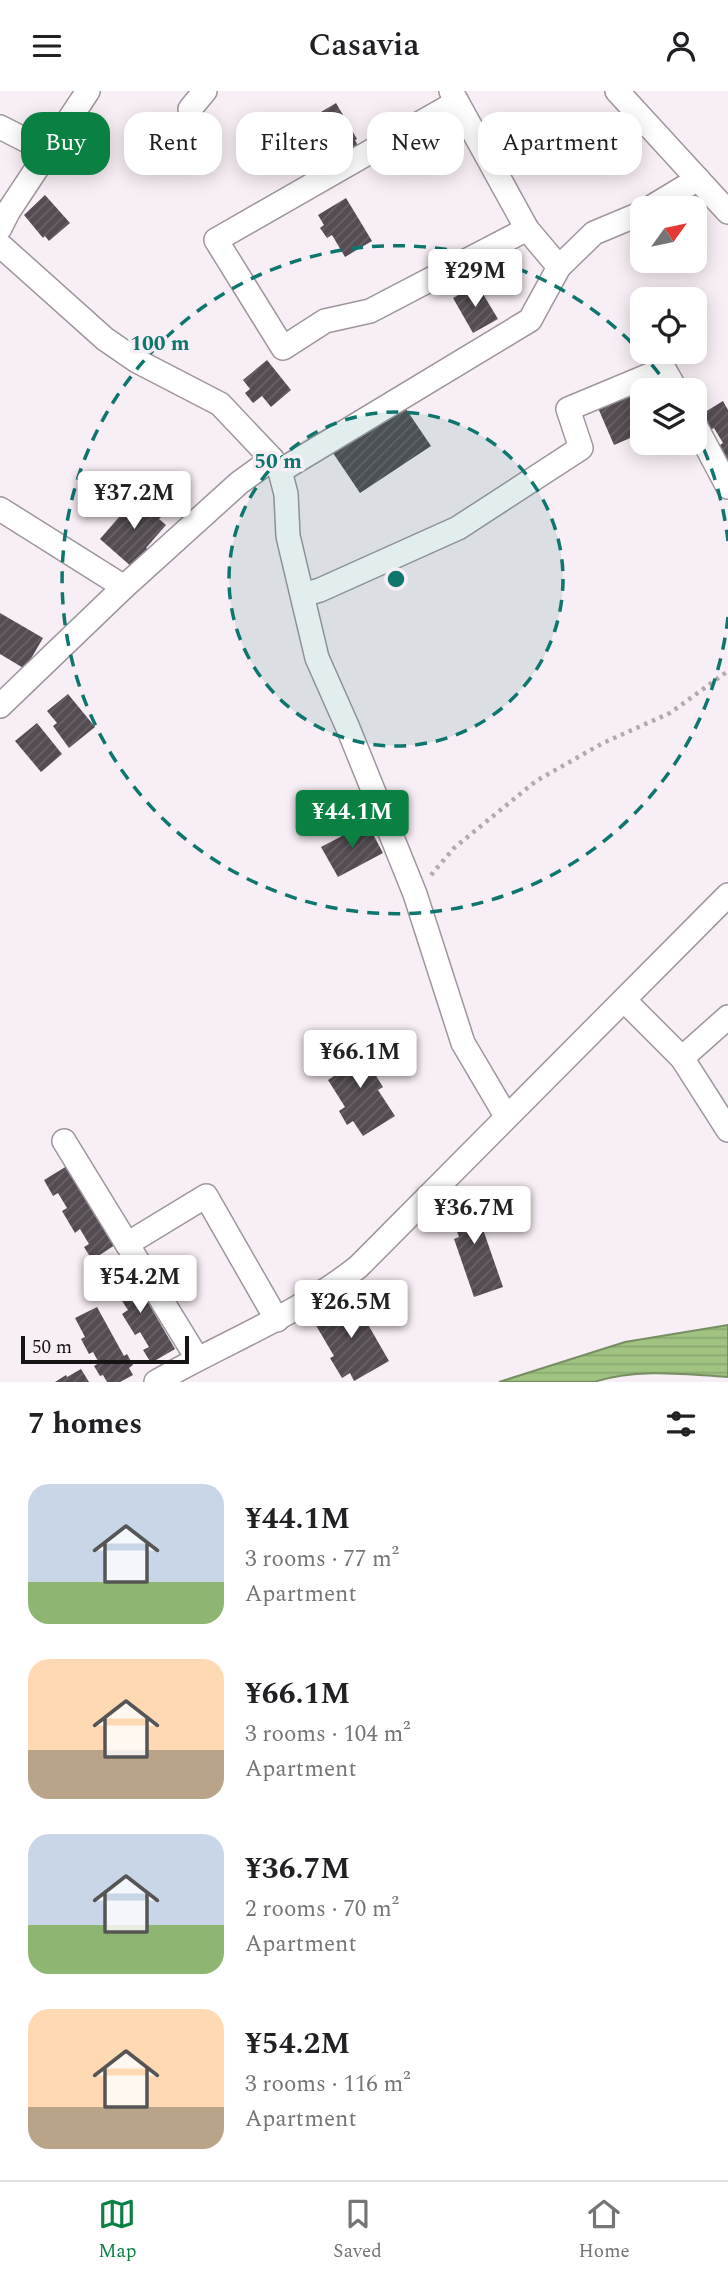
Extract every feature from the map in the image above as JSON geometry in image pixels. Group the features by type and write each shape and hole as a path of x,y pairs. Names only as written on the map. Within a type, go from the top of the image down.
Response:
{"street":[{"path":"74,112 88,91"},
{"path":"190,109 205,91"},
{"path":"617,91 728,212"},
{"path":"527,229 370,311 325,321 283,348 216,240 454,97 527,229 559,267"},
{"path":"0,127 21,138"},
{"path":"0,228 32,175"},
{"path":"670,196 698,179"},
{"path":"3,697 239,483 276,465 530,320 559,267 594,233 630,218"},
{"path":"0,245 105,339 137,362 220,404 276,465 286,494 288,537 317,658 348,727 415,894 463,1043 506,1116"},
{"path":"642,378 664,369 669,378"},
{"path":"303,595 320,590 458,528 581,448 568,409 630,383"},
{"path":"707,448 728,487"},
{"path":"0,509 124,587"},
{"path":"156,1382 197,1358 313,1300 358,1267 624,1000 724,908"},
{"path":"624,1000 682,1058 728,1130"},
{"path":"682,1058 728,1017"},
{"path":"64,1141 197,1358"},
{"path":"127,1244 206,1196 277,1320"}],"path":[{"path":"415,894 454,848 536,781 603,743 670,713 728,671"}],"shaded area":[{"path":"728,1325 728,1377 643,1373 594,1382 499,1382 625,1342"}],"building":[{"path":"336,103 341,112 321,112"},
{"path":"353,132 357,139 355,140 358,146 353,149"},
{"path":"45,195 70,223 49,241 45,236 43,238 24,215"},
{"path":"346,198 372,241 345,257 332,235 327,238 320,228 324,225 318,215"},
{"path":"477,284 498,319 473,333 453,298"},
{"path":"267,360 291,390 271,407 262,396 253,403 245,393 250,389 243,380"},
{"path":"630,395 630,438 614,445 598,408"},
{"path":"723,401 728,410 728,465 717,447 723,443 714,428 709,431 707,427 707,411"},
{"path":"404,406 431,446 360,493 333,453"},
{"path":"138,495 162,516 159,519 166,525 133,568 100,539"},
{"path":"0,613 43,638 25,669 0,654"},
{"path":"68,694 95,727 69,748 53,726 57,723 47,711"},
{"path":"37,723 62,754 41,772 15,741"},
{"path":"367,823 383,853 338,877 321,847"},
{"path":"359,1041 377,1069 373,1071 383,1087 378,1090 395,1116 363,1136 353,1121 347,1125 339,1111 345,1107 328,1080 342,1071 333,1057"},
{"path":"67,1166 115,1245 92,1260 84,1247 89,1244 80,1229 75,1233 62,1211 67,1208 58,1193 53,1196 44,1180"},
{"path":"470,1192 503,1287 474,1297 454,1239 459,1237 446,1200"},
{"path":"128,1268 175,1349 151,1363 143,1350 149,1347 140,1332 135,1335 122,1314 128,1310 118,1295 114,1298 104,1282"},
{"path":"351,1295 389,1361 354,1381 350,1373 342,1378 330,1358 334,1356 314,1322 328,1314 326,1310"},
{"path":"97,1307 124,1356 127,1354 133,1365 129,1368 133,1375 120,1382 107,1382 103,1375 100,1376 94,1366 99,1363 93,1352 89,1354 81,1339 85,1337 75,1318"},
{"path":"81,1369 89,1382 55,1382 66,1375 67,1377"}]}
